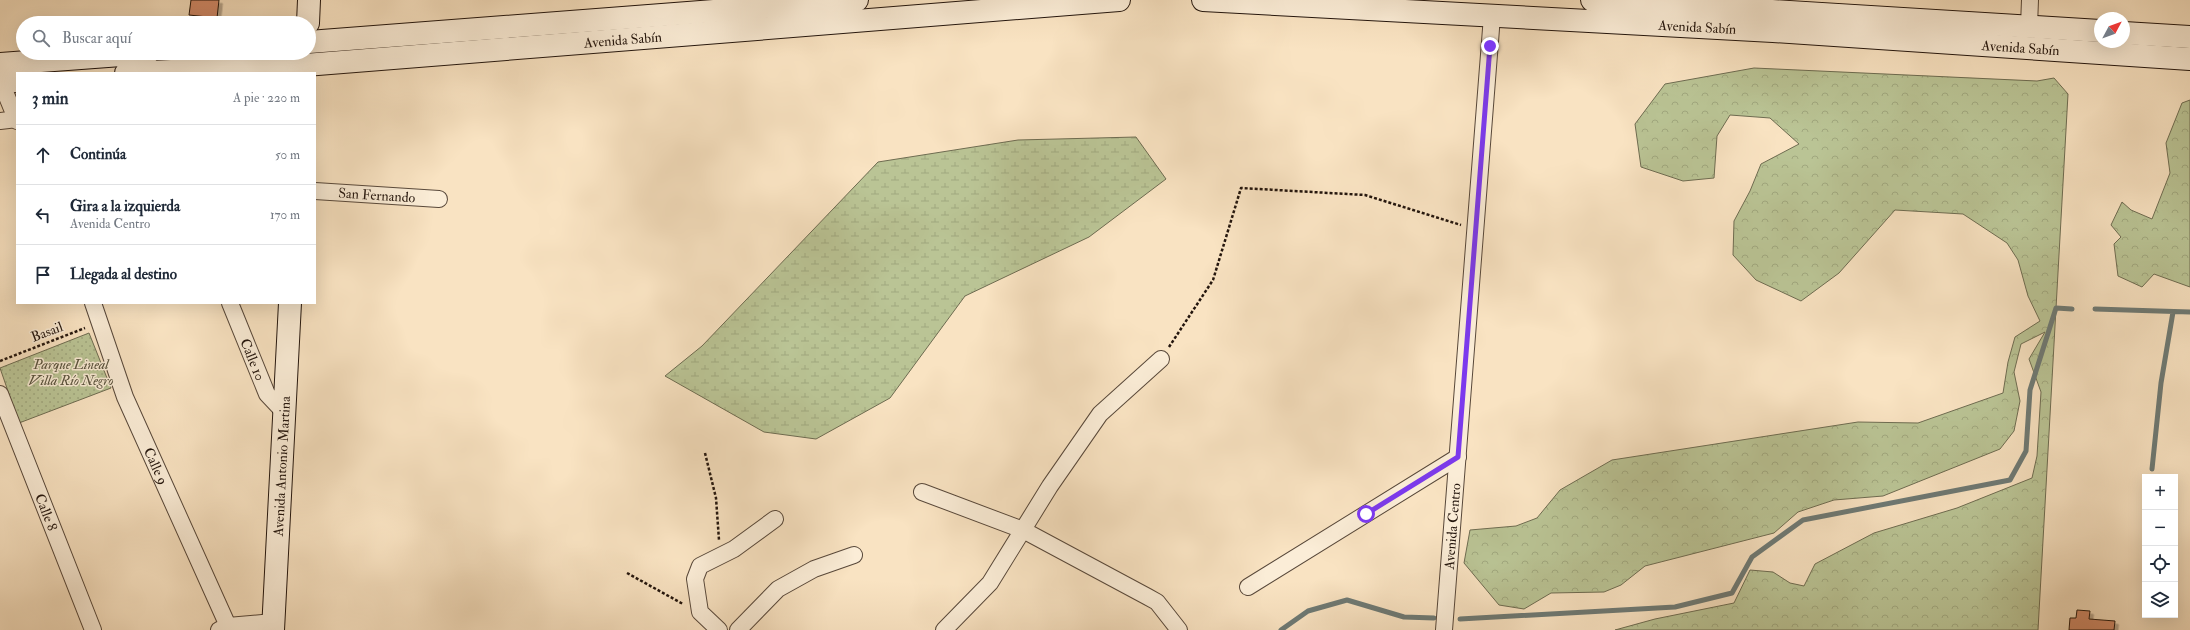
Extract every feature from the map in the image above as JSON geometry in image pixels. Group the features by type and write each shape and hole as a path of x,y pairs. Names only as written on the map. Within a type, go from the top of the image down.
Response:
{"main road":[{"path":"308,16 309,0"},
{"name":"Avenida Sabín","path":"316,41 857,0"},
{"name":"Avenida Sabín","path":"149,72 305,64 1119,0"},
{"name":"Avenida Sabín","path":"1203,0 1492,16 1773,14 2029,26 2094,31"},
{"name":"Avenida Sabín","path":"1592,0 1773,14 2190,58"},
{"path":"2130,32 2190,37"},
{"path":"34,72 106,60"},
{"path":"4,77 16,75"},
{"name":"Avenida Antonio Martina","path":"273,626 290,304"}],"street":[{"path":"2029,26 2030,0"},
{"name":"Avenida Centro","path":"1444,630 1492,16"},
{"path":"4,77 16,117"},
{"path":"0,121 16,120"},
{"name":"San Fernando","path":"316,191 439,199"},
{"name":"Calle 9","path":"93,304 101,322 125,397 223,628"},
{"name":"Calle 10","path":"230,304 266,394 284,411"},
{"path":"944,630 990,583 1050,486 1100,414 1160,359"},
{"name":"Calle 8","path":"0,394 93,630"},
{"path":"1248,587 1458,457"},
{"path":"922,492 1023,530 1157,602 1179,630"},
{"path":"718,630 700,612 695,579 700,566 734,549 775,519"},
{"path":"738,630 778,589 814,569 854,555"},
{"path":"223,628 273,626"}],"path":[{"path":"1160,359 1213,280 1241,188 1365,195 1475,230"},
{"name":"Basail","path":"0,361 101,322"},
{"path":"705,453 716,498 720,557"},
{"path":"627,573 700,612"}],"green space":[{"path":"1754,68 2037,81 2054,78 2068,94 2038,630 1615,630 1655,619 1734,603 1750,570 1773,572 1790,583 1804,586 1815,564 1874,533 1957,508 2032,478 2037,456 2041,392 2029,359 2045,332 2021,344 2014,372 2020,401 2014,431 2000,449 1883,496 1834,500 1798,512 1774,533 1645,566 1621,585 1604,592 1551,593 1524,609 1499,605 1464,563 1470,530 1516,526 1537,518 1560,490 1612,460 1858,422 1918,423 2003,393 2008,362 2015,337 2040,321 2028,296 2018,260 2007,243 1963,214 1895,210 1839,273 1801,301 1756,280 1733,255 1734,221 1750,191 1761,164 1799,144 1770,118 1730,115 1717,136 1714,178 1683,181 1641,167 1635,124 1665,84"},
{"path":"2190,100 2190,287 2154,274 2142,287 2118,276 2114,244 2121,237 2111,225 2122,202 2131,210 2152,219 2170,173 2166,143 2182,103"},
{"path":"1136,137 1166,179 1089,237 965,296 890,398 816,439 764,432 665,376 702,346 878,162 1018,140"},
{"name":"Parque Lineal Villa Río Negro","path":"89,333 111,388 19,423 0,368"}],"building":[{"path":"191,0 219,0 217,16 189,15"},
{"path":"2077,610 2090,611 2089,619 2115,621 2114,630 2069,630 2070,618 2076,618"}],"waterway":[{"path":"1460,619 1675,607 1732,593 1752,557 1803,520 2010,480 2026,451 2030,390 2056,308 2072,309"},
{"path":"2095,309 2190,312"},
{"path":"2152,469 2161,383 2173,312"},
{"path":"1281,630 1308,611 1347,600 1404,617 1434,618"}],"route":[{"path":"1366,514 1458,457 1490,46"}]}
